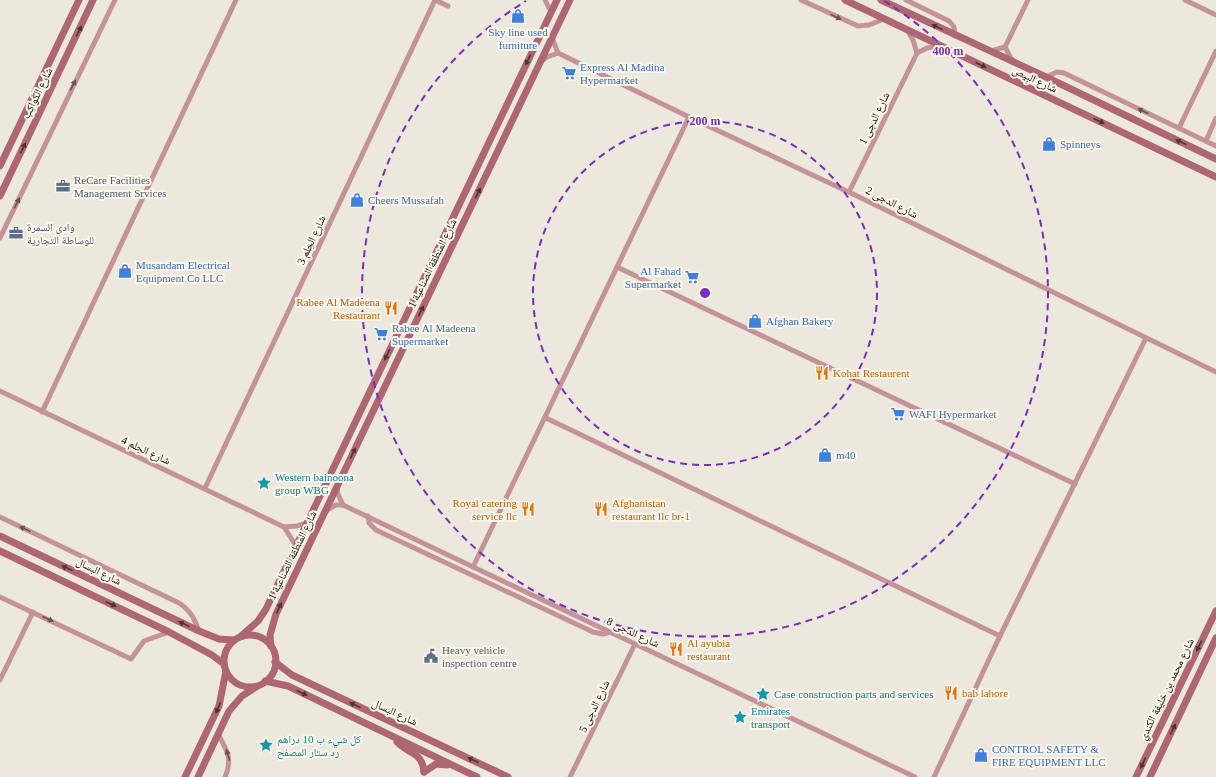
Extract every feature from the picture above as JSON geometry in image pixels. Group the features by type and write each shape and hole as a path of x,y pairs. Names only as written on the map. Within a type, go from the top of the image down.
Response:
{"street":[{"name":"شارع الكَواكِب","path":"0,166 79,0"},
{"name":"شارع الكَواكِب","path":"0,196 93,0"},
{"path":"0,238 114,0"},
{"path":"42,412 236,0"},
{"path":"435,0 448,6"},
{"name":"شارع الحِلم 3","path":"205,488 435,0"},
{"path":"545,0 551,12"},
{"name":"شارع المنطقة الصناعية 1","path":"241,636 258,621 266,609 557,0"},
{"name":"شارع المنطقة الصناعية 1","path":"271,646 270,635 276,614 570,0"},
{"path":"801,0 858,26 869,26 884,19"},
{"name":"شارع البِيص","path":"845,0 1216,177"},
{"name":"شارع البِيص","path":"881,0 955,36 1046,76 1216,159"},
{"path":"906,0 949,21 954,27 955,36"},
{"path":"991,51 1005,47 1028,0"},
{"path":"1185,0 1216,15"},
{"path":"906,28 914,40 917,53 932,46 942,46"},
{"path":"540,63 546,57 558,53 552,38"},
{"path":"1005,47 1013,62"},
{"path":"1179,128 1216,51"},
{"name":"شارع الدجى 2","path":"558,53 688,117 849,192 1216,372"},
{"name":"شارع الدجى 1","path":"849,192 917,53"},
{"path":"1046,76 1057,72 1064,73 1216,146"},
{"path":"474,567 688,117"},
{"path":"1206,141 1216,118"},
{"path":"617,267 1075,484"},
{"path":"934,777 1000,636 1146,338"},
{"name":"شارع الحِلم 4","path":"0,392 205,488 284,527"},
{"path":"546,418 1000,636"},
{"path":"325,511 336,505 344,505 338,494 337,487"},
{"name":"شارع الدجى 8","path":"344,505 915,777"},
{"path":"368,516 370,525 376,530 593,632 603,634 611,632"},
{"path":"0,517 179,603 187,608 194,617 199,631"},
{"path":"296,546 284,527 297,526 307,523"},
{"name":"شارع البسال","path":"0,536 199,631 219,638 234,640"},
{"path":"0,551 169,632 212,655 225,667 238,684 251,686 262,683"},
{"path":"0,596 131,659 144,641 169,632"},
{"name":"شارع محمد بن خليفة الكندي","path":"1136,777 1216,611"},
{"path":"0,680 33,612"},
{"path":"185,777 219,706 226,651 234,640 241,636 254,635 261,637 271,646 275,654 274,670 262,683 235,703 218,734 198,777"},
{"name":"شارع محمد بن خليفة الكندي","path":"1150,777 1216,638"},
{"name":"شارع الدجى 5","path":"570,777 635,644"},
{"name":"شارع البسال","path":"275,662 292,675 508,777"},
{"name":"شارع البسال","path":"262,683 288,686 477,777"},
{"path":"218,734 230,758 225,777"},
{"path":"391,736 400,746 417,755 424,766 424,772 436,764 441,763 454,766"}],"place":[{"name":"Sky line used furniture","path":"518,16"},
{"name":"Express Al Madina Hypermarket","path":"569,73"},
{"name":"Spinneys","path":"1049,144"},
{"name":"ReCare Facilities Management Srvices","path":"63,186"},
{"name":"Cheers Mussafah","path":"357,200"},
{"name":"وادي السمرة للوساطة التجارية","path":"16,233"},
{"name":"Musandam Electrical Equipment Co LLC","path":"125,271"},
{"name":"Al Fahad Supermarket","path":"692,277"},
{"name":"Rabee Al Madeena Restaurant","path":"391,308"},
{"name":"Afghan Bakery","path":"755,321"},
{"name":"Rabee Al Madeena Supermarket","path":"381,334"},
{"name":"Kohat Restaurent","path":"822,373"},
{"name":"WAFI Hypermarket","path":"898,414"},
{"name":"m40","path":"825,455"},
{"name":"Western bainoona group WBG","path":"264,483"},
{"name":"Royal catering service llc","path":"528,509"},
{"name":"Afghanistan restaurant llc br-1","path":"601,509"},
{"name":"Al ayubia restaurant","path":"676,649"},
{"name":"Heavy vehicle inspection centre","path":"431,656"},
{"name":"bab lahore","path":"951,693"},
{"name":"Case construction parts and services","path":"763,694"},
{"name":"Emirates transport","path":"740,717"},
{"name":"كل شيء ب 10 دراهم رد ستار المصفح","path":"266,745"},
{"name":"CONTROL SAFETY & FIRE EQUIPMENT LLC","path":"981,755"}]}
